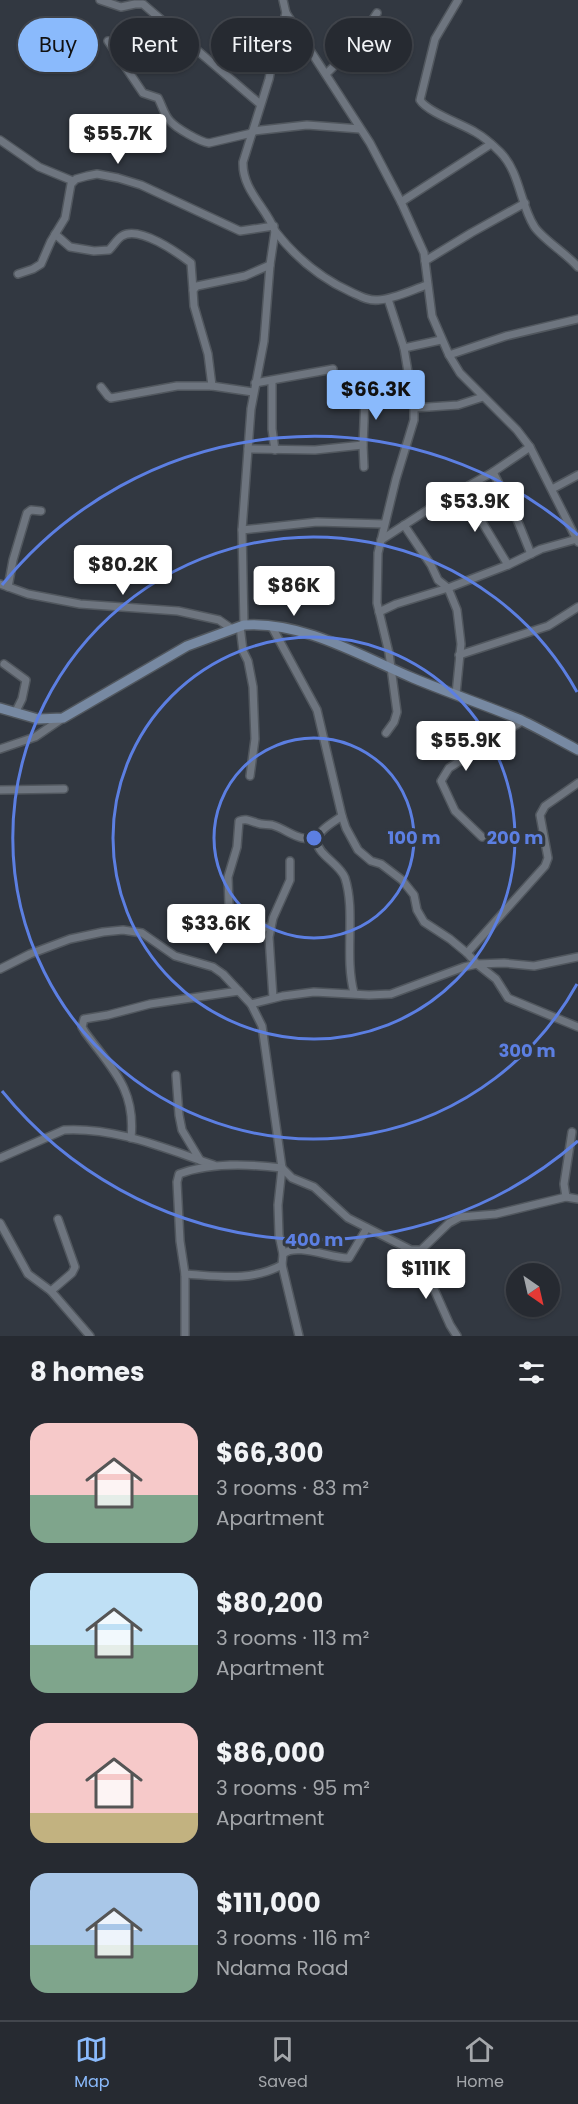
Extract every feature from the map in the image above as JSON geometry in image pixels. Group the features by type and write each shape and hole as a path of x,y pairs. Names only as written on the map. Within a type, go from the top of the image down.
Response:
{"street":[{"path":"100,0 121,7 143,4 260,104"},
{"path":"283,0 286,13 370,143 401,202 424,254 432,315 449,355 460,373 518,430 530,447 577,541 531,554 448,588 396,604 379,612"},
{"path":"458,0 435,39 420,100 424,106 478,133 502,154 510,167 535,228 568,255 578,267"},
{"path":"286,13 269,79 243,162 243,171 249,189 274,228 296,256 328,280 365,298 379,300 428,285"},
{"path":"326,74 356,45 376,13"},
{"path":"108,41 143,93 158,98 173,124 203,142 209,143 252,132 307,125 360,129"},
{"path":"0,140 39,167 73,181 97,174 118,178 141,185 240,231 274,228"},
{"path":"401,202 491,144"},
{"path":"18,274 40,265 54,234 65,218 70,186 73,181"},
{"path":"425,261 471,232 525,203"},
{"path":"250,776 255,739 253,687 239,627 242,530 253,392 264,341 274,228"},
{"path":"54,234 68,247 94,251 109,249 126,234 141,234 191,263 194,306 208,354 212,387"},
{"path":"568,255 578,252"},
{"path":"193,290 197,286 245,276 270,265"},
{"path":"386,733 394,722 396,712 389,653 377,603 378,560 384,524 411,431 414,408 404,348 388,298"},
{"path":"449,355 506,336 578,319"},
{"path":"404,348 441,340"},
{"path":"255,383 333,369"},
{"path":"364,467 366,376"},
{"path":"272,381 272,429 275,450"},
{"path":"101,387 108,396 113,398 161,387 212,387 253,392"},
{"path":"414,408 458,405 483,397"},
{"path":"248,449 329,449 363,445"},
{"path":"381,540 530,447"},
{"path":"493,472 516,517 531,554"},
{"path":"552,489 578,475"},
{"path":"462,489 508,565"},
{"path":"8,587 13,560 27,513 31,510 40,511"},
{"path":"242,530 317,522 384,524"},
{"path":"404,525 431,565 438,580 448,588 457,610 460,644 456,694"},
{"path":"0,584 28,594 80,604 178,611 239,627 272,627 292,630 329,642 522,721 578,750"},
{"path":"459,655 548,626 578,607"},
{"path":"0,749 35,737 63,717 188,646 239,627"},
{"path":"272,627 317,710 342,816 358,850 402,880 414,895 417,910 424,922 467,952 477,964 499,982 508,998 578,1026"},
{"path":"4,664 26,680 22,699 15,713"},
{"path":"0,708 38,719 63,717"},
{"path":"482,837 455,811 441,781 449,768 522,721"},
{"path":"467,952 545,866 548,858 541,810 578,783"},
{"path":"0,790 64,789"},
{"path":"271,926 237,937 230,934 228,877 237,847 239,822 247,820 258,824 273,825 310,839 318,836 342,816"},
{"path":"318,836 317,842 320,849 338,866 344,877 348,901 349,971 354,993"},
{"path":"273,998 269,948 271,926 290,880 290,861"},
{"path":"0,969 30,954 70,939 103,932 134,930 175,956 213,967 251,1004 262,1026 264,1039 282,1168 278,1205 282,1265 299,1336"},
{"path":"251,1004 314,992 391,994 477,964 504,963 534,966 578,957"},
{"path":"131,1138 132,1113 124,1086 82,1027 84,1019 108,1016 150,1004 239,991"},
{"path":"176,1075 182,1130 200,1160"},
{"path":"0,1158 64,1130 100,1131 131,1138 217,1166"},
{"path":"566,1197 564,1184 572,1132"},
{"path":"185,1336 178,1176 181,1173 217,1166 254,1165 282,1168 292,1178 314,1187 341,1213 417,1251 421,1250 449,1223 460,1217 496,1214 566,1197 578,1199"},
{"path":"51,1291 72,1273 75,1267 58,1219"},
{"path":"0,1223 28,1274 51,1291 90,1336"},
{"path":"283,1254 290,1250 349,1258 367,1228"},
{"path":"417,1251 457,1336"},
{"path":"184,1274 240,1278 256,1275 282,1265"}]}
